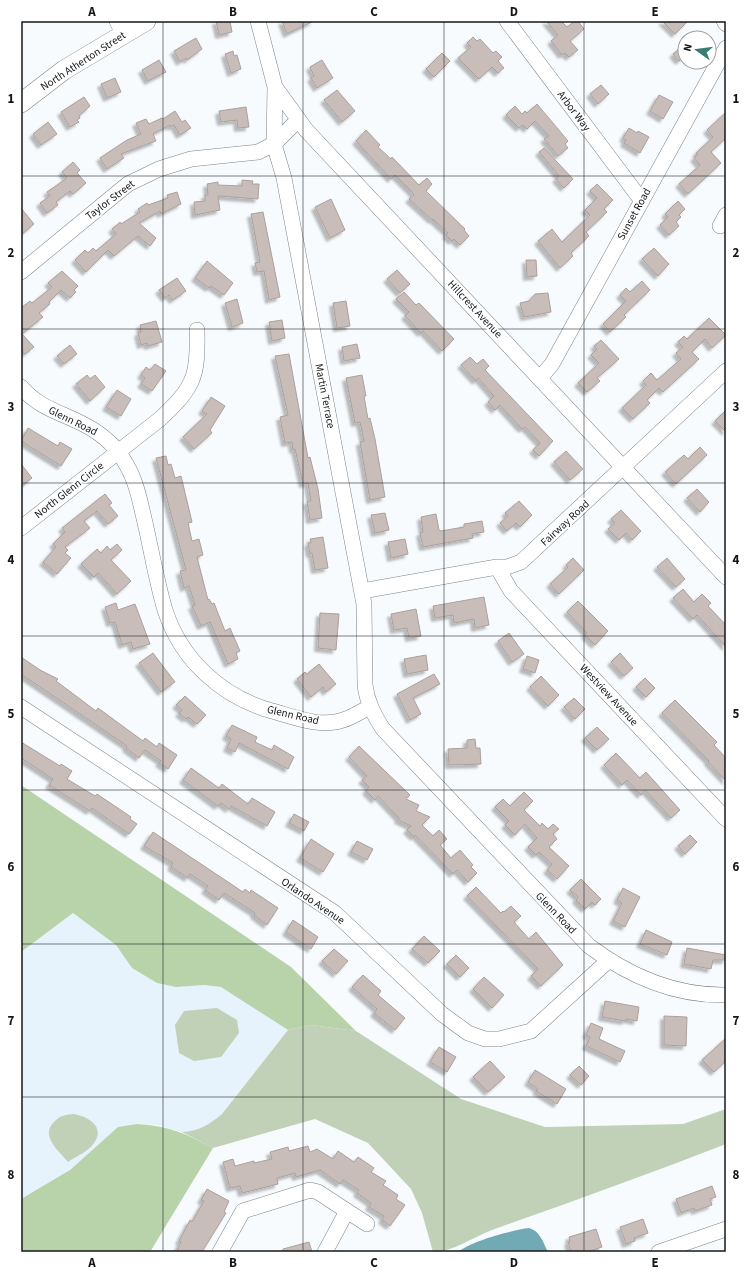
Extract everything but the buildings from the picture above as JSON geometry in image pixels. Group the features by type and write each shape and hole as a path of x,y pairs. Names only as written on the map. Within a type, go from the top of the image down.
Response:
{"main road":[{"name":"North Atherton Street","path":"21,103 120,28 146,21"}],"street":[{"name":"Hillcrest Avenue","path":"258,21 275,87 298,120 726,577"},
{"name":"Arbor Way","path":"507,21 642,201"},
{"name":"Sunset Road","path":"540,378 552,364 726,48"},
{"name":"Martin Terrace","path":"275,87 274,144 284,178 364,604 365,685 370,707"},
{"name":"Taylor Street","path":"21,272 128,184 174,163 208,156 258,152 274,144 298,120"},
{"name":"North Glenn Circle","path":"21,528 160,419 187,391 196,368 197,330"},
{"name":"Fairway Road","path":"362,591 514,565 527,558 726,372"},
{"name":"Glenn Road","path":"21,387 40,404 84,424 100,434 118,452 127,465 137,489 165,610 182,647 198,667 217,684 241,700 260,708 317,722 342,720 370,707 383,729 565,923 589,946 608,961 658,985 702,994 726,995"},
{"name":"Westview Avenue","path":"497,567 511,591 726,819"},
{"name":"Orlando Avenue","path":"21,707 335,914 442,1014 468,1033 484,1039 499,1039 531,1030 608,961"},
{"path":"220,1252 238,1217 243,1211 310,1190 318,1192 367,1224"},
{"path":"325,1252 346,1211"},
{"path":"659,1252 726,1229"}],"shaded area":[{"path":"73,913 116,945 132,968 157,983 176,987 204,985 221,987 288,1030 222,1114 210,1125 196,1131 182,1132 157,1125 137,1124 118,1127 70,1170 21,1199 21,952"}],"green space":[{"path":"21,785 291,967 356,1031 311,1025 288,1030 221,987 204,985 176,987 157,983 132,968 116,945 73,913 21,952"},
{"path":"217,1008 237,1020 239,1033 221,1057 194,1061 179,1053 175,1025 184,1011"},
{"path":"311,1025 356,1031 461,1099 545,1127 683,1124 726,1109 726,1144 610,1188 492,1230 448,1250 433,1252 422,1213 411,1189 368,1143 315,1119 213,1148 182,1132 204,1127 222,1114 288,1030"},
{"path":"73,1114 89,1120 96,1127 98,1132 92,1146 68,1162 52,1143 49,1133 50,1128 57,1119 64,1115"},
{"path":"137,1124 158,1126 176,1131 213,1148 150,1252 21,1252 21,1199 70,1170 118,1127"}],"water":[{"path":"529,1228 533,1229 539,1234 548,1252 458,1252 482,1240"}]}
